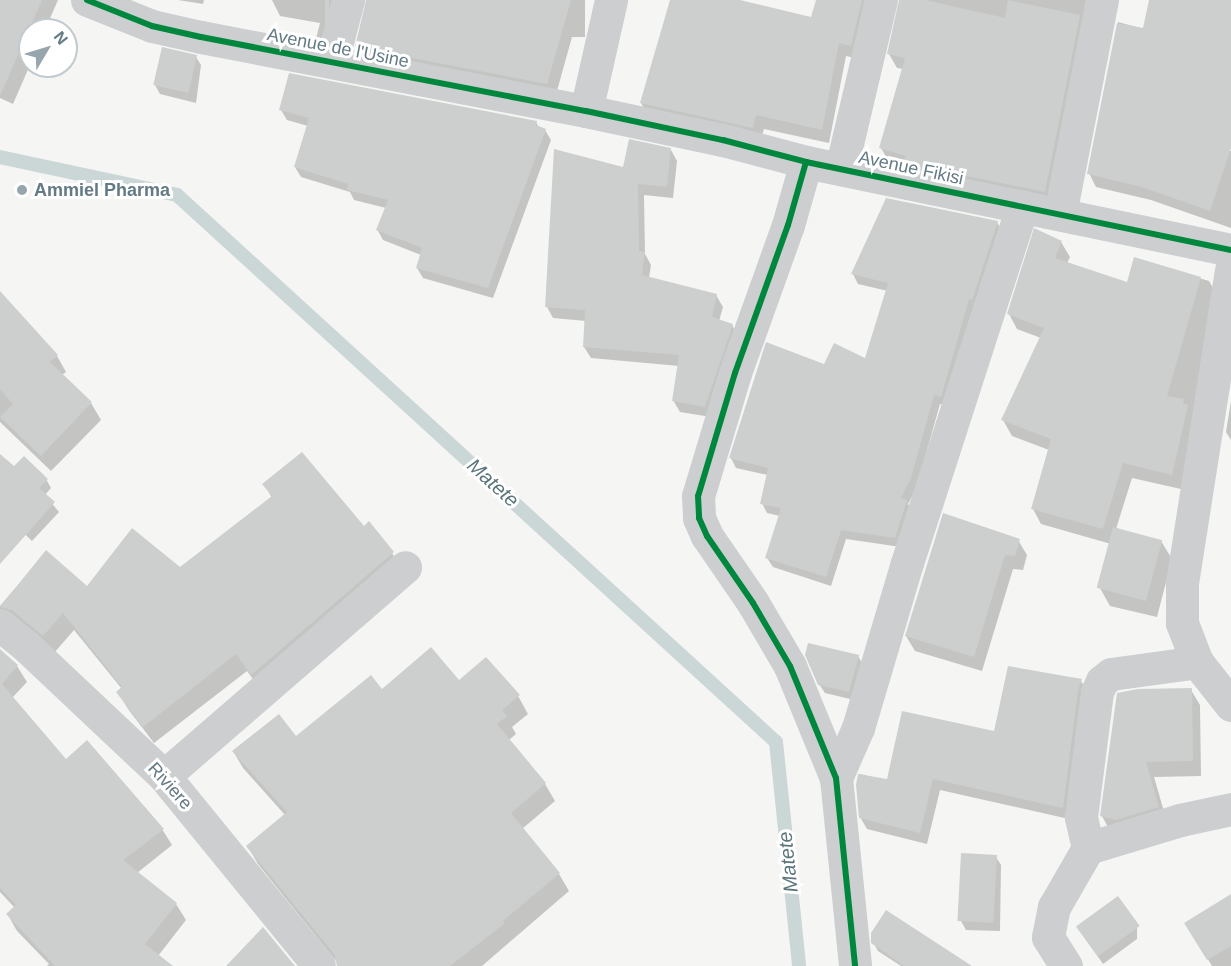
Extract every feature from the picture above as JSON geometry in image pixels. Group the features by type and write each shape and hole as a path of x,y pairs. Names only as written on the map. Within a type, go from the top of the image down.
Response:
{"street":[{"name":"Avenue de l'Usine","path":"87,0 152,26 586,111"},
{"path":"332,61 348,0"},
{"path":"586,111 611,0"},
{"path":"842,169 881,0"},
{"path":"1060,214 1102,0"},
{"name":"Avenue Fikisi","path":"586,111 723,140 806,162 1231,250"},
{"path":"806,162 788,225 735,373 698,496 699,518 707,536 753,603 790,666 836,778 855,966"},
{"path":"836,778 858,728 910,552 1022,206"},
{"path":"1231,270 1182,584 1182,623 1197,662 1231,705"},
{"path":"164,776 405,567"},
{"name":"Riviere","path":"0,625 26,646 164,776 319,966"},
{"path":"1066,966 1048,937 1054,907 1088,848 1081,817 1097,692 1102,681 1111,674 1197,662"},
{"path":"1088,848 1180,820 1231,809"}],"building":[{"path":"0,0 42,0 34,18 18,18 18,55 0,96"},
{"path":"325,0 329,0 329,41 325,41"},
{"path":"366,0 571,0 547,84 355,47"},
{"path":"670,0 740,0 811,17 816,0 862,0 851,46 839,43 822,130 756,115 753,128 640,103"},
{"path":"899,0 925,0 1005,18 1008,0 1080,15 1045,192 903,163 906,156 879,148 905,58 887,54"},
{"path":"1149,0 1231,0 1231,148 1210,211 1142,187 1087,174 1117,23 1143,28"},
{"path":"162,47 197,55 188,93 153,85"},
{"path":"289,73 537,121 536,125 546,129 488,288 416,268 422,248 376,230 388,200 347,190 348,184 294,167 309,118 279,110"},
{"path":"629,139 671,148 667,187 638,184 639,251 645,252 642,275 717,294 712,317 733,324 705,407 672,401 679,355 583,347 585,310 545,307 554,149 623,167"},
{"path":"886,198 998,221 972,300 969,299 941,397 934,395 911,478 901,498 907,500 895,538 841,530 826,577 765,558 781,508 760,504 768,468 729,458 766,342 824,364 834,343 865,358 888,283 851,274"},
{"path":"1034,228 1062,241 1055,258 1127,282 1134,257 1201,277 1167,396 1184,399 1183,404 1188,405 1172,475 1123,463 1103,529 1031,509 1051,439 1001,420 1044,328 1007,314"},
{"path":"0,291 58,355 50,362 92,402 41,456 0,417 13,404 0,389"},
{"path":"302,452 364,526 369,521 394,552 251,675 236,654 143,727 116,692 122,687 63,613 43,636 12,610 0,607 46,550 87,586 132,528 180,567 272,496 262,484"},
{"path":"0,454 14,466 24,456 48,479 39,488 55,502 0,564"},
{"path":"943,513 1020,539 1015,556 1005,555 974,657 905,636"},
{"path":"1113,527 1162,540 1146,601 1097,588"},
{"path":"808,643 859,655 849,692 818,685 805,655"},
{"path":"431,647 459,680 486,657 520,695 502,710 507,716 497,724 546,783 511,813 560,873 503,921 505,923 450,966 337,966 334,954 246,846 287,812 232,751 279,714 296,736 371,675 382,689"},
{"path":"0,649 18,665 2,684 66,759 87,740 164,829 123,860 177,903 145,944 173,966 55,966 6,914 16,905 0,888"},
{"path":"1008,666 1082,679 1078,690 1063,808 933,779 920,833 859,818 856,785 858,774 887,779 902,711 994,731"},
{"path":"1192,688 1193,761 1146,762 1159,807 1116,820 1100,816 1117,693 1138,689"},
{"path":"961,853 997,855 993,923 957,921"},
{"path":"1231,894 1231,946 1207,960 1184,923"},
{"path":"1118,896 1140,926 1098,956 1076,927"},
{"path":"886,910 972,966 904,966 871,943 871,933"},
{"path":"263,927 295,966 226,966"}],"waterway":[{"name":"Matete","path":"0,157 177,195 776,742 799,966"}],"cycle path":[{"path":"87,0 152,26 201,37 586,111 723,140 806,162 1231,250"},
{"path":"806,162 788,225 735,373 698,496 699,518 707,536 753,603 790,666 836,778 855,966"}],"place":[{"name":"Ammiel Pharma","path":"22,190"}]}
